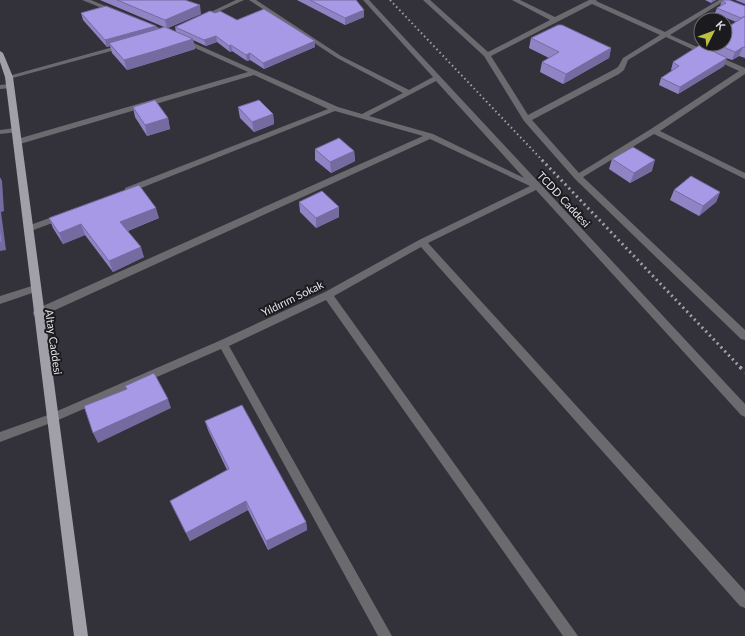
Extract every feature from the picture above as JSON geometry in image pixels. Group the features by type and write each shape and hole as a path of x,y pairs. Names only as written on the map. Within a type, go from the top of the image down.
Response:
{"main road":[{"name":"Altay Caddesi","path":"0,53 17,142 81,636"}],"street":[{"path":"85,0 119,14"},
{"path":"195,21 241,0"},
{"path":"252,0 339,57 409,93"},
{"name":"TCDD Caddesi","path":"366,0 536,187 745,412"},
{"path":"426,0 487,55 527,119 578,177 745,336"},
{"path":"515,0 556,20"},
{"path":"487,55 593,1 744,71"},
{"path":"527,119 616,72 621,68 625,59 664,34 727,1"},
{"path":"133,19 171,31 253,73 335,110 430,136 536,187"},
{"path":"155,38 171,31"},
{"path":"6,84 132,44"},
{"path":"578,177 654,131 744,71"},
{"path":"17,142 253,73"},
{"path":"362,117 437,78"},
{"path":"123,192 335,110"},
{"path":"0,132 15,130"},
{"path":"654,131 745,176"},
{"path":"38,313 430,136"},
{"name":"Yıldırım Sokak","path":"0,437 52,418 223,344 328,295 422,242 536,187"},
{"path":"28,229 72,212"},
{"path":"422,242 745,600"},
{"path":"0,300 35,289"},
{"path":"328,295 571,636"},
{"path":"223,344 385,636"}],"building":[{"path":"117,0 185,0 200,5 165,20"},
{"path":"310,0 356,0 364,10 345,18"},
{"path":"729,0 745,6 745,16 741,18 733,15 733,12 727,12 717,8 726,3 722,1"},
{"path":"106,6 156,26 105,40 81,13"},
{"path":"264,9 315,41 263,63 250,53 246,55 231,45 229,46 216,36 204,40 175,27 210,11 215,13 220,11 237,20"},
{"path":"745,16 745,48 743,47 735,52 733,51 733,24"},
{"path":"558,25 562,25 611,48 566,74 542,62 559,52 531,38"},
{"path":"165,27 193,39 124,60 109,43"},
{"path":"693,49 693,52 715,52 727,58 680,87 661,78 679,66 673,62"},
{"path":"155,100 168,118 145,125 133,107"},
{"path":"259,100 273,114 252,122 238,107"},
{"path":"339,138 354,151 330,162 315,149"},
{"path":"633,147 655,160 634,173 612,159"},
{"path":"691,176 720,192 703,206 674,190"},
{"path":"139,185 156,208 120,222 141,247 109,261 81,224 59,233 49,218"},
{"path":"322,191 339,207 316,218 299,202"},
{"path":"0,227 2,242 0,242"},
{"path":"154,373 168,399 93,433 84,406 127,389 125,386"},
{"path":"242,405 306,522 266,541 246,501 186,533 170,501 229,469 205,421"}],"railway":[{"path":"390,0 543,161"},
{"path":"542,160 741,368"},
{"path":"740,367 745,373"}]}
